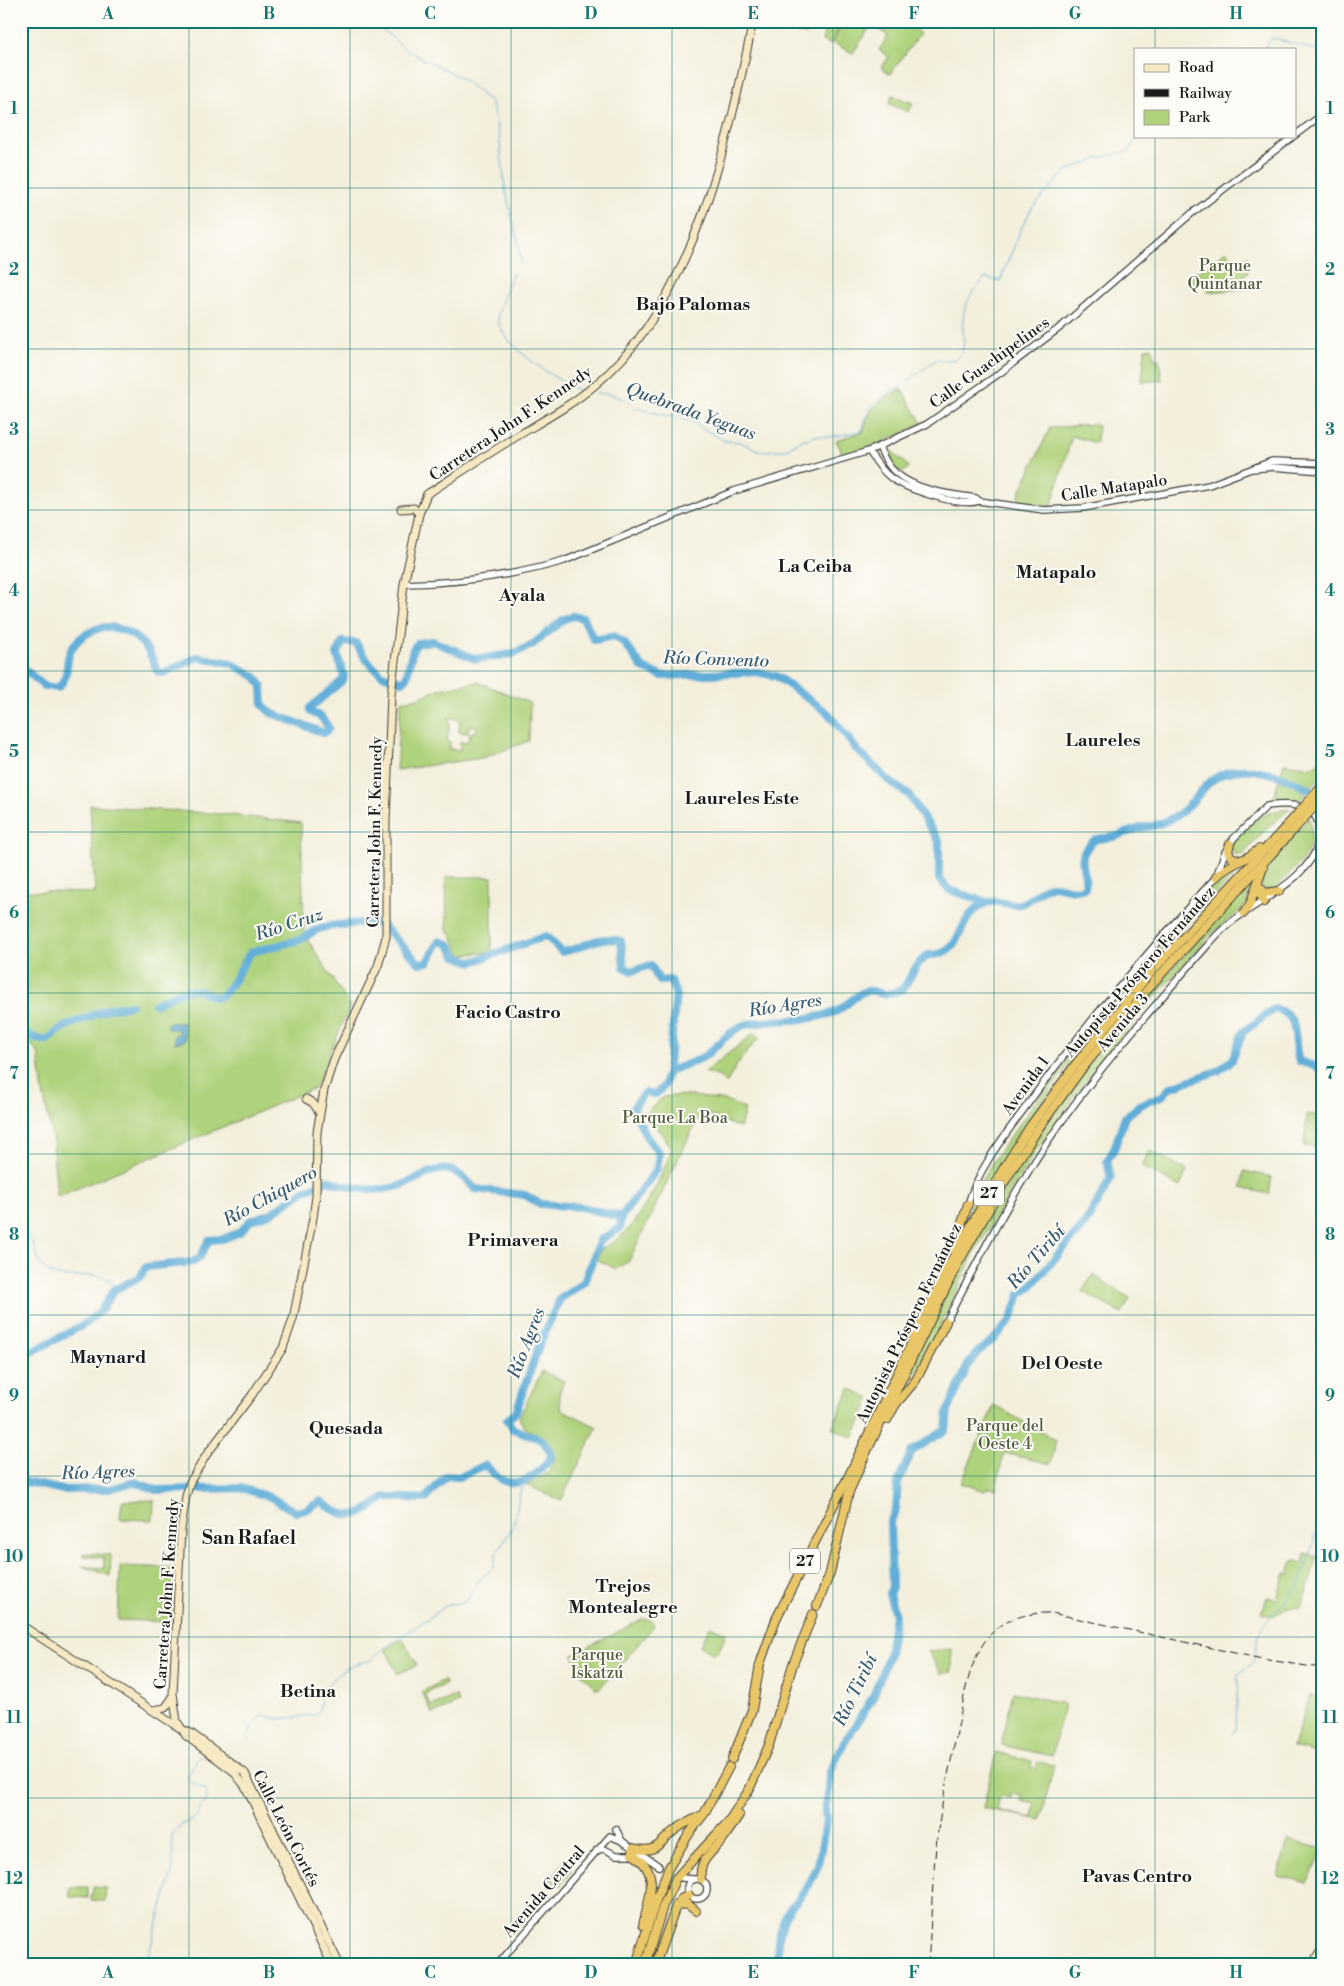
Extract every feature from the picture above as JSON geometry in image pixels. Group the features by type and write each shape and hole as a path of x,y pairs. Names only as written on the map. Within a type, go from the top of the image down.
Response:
{"highway":[{"name":"Autopista Próspero Fernández","path":"636,1965 655,1903 668,1869 689,1834 704,1814 731,1763 752,1710 761,1659 776,1619 851,1471 948,1266 1011,1156 1075,1065 1146,978 1293,822 1323,785"},
{"name":"Autopista Próspero Fernández","path":"818,1606 830,1573 849,1492 868,1449 956,1267 1008,1176 1038,1129 1081,1070 1153,983 1290,833 1293,822 1323,796"},
{"path":"1216,876 1227,867 1253,854 1293,822"},
{"path":"1244,913 1257,884 1260,872 1290,833"},
{"path":"1230,844 1228,851 1231,857 1240,860"},
{"path":"1257,884 1265,892 1279,891"},
{"path":"1257,884 1264,902"},
{"path":"948,1266 968,1204"},
{"path":"868,1449 896,1404 916,1380 946,1322"},
{"path":"701,1879 700,1870 704,1860 732,1828 769,1745 793,1664 813,1614"},
{"path":"645,1965 663,1906 676,1878 728,1822 749,1790"},
{"path":"633,1851 653,1849 677,1828 704,1814"},
{"path":"633,1851 645,1863 651,1878 636,1965"},
{"path":"655,1965 676,1906 688,1891"},
{"path":"676,1906 687,1904 696,1911"}],"main road":[{"name":"Carretera John F. Kennedy","path":"181,1729 175,1712 173,1694 182,1525 187,1492 190,1482 206,1454 252,1395 283,1348 293,1319 316,1196 319,1113 334,1059 378,966 386,937 388,733 404,584 419,514 427,494 596,385 627,354 650,323 668,295 705,204 730,126 753,21"},
{"path":"402,508 414,508 419,514"},
{"path":"306,1099 313,1103 319,1113"},
{"name":"Calle León Cortés","path":"21,1626 181,1729 190,1732 245,1773 340,1965"},
{"path":"153,1710 159,1710 169,1705 173,1694"},
{"path":"175,1712 190,1732"},
{"name":"Calle León Cortés","path":"181,1729 186,1736 240,1777 332,1965"},
{"path":"1312,1965 1323,1946"}],"street":[{"name":"Calle Guachipelines","path":"1296,136 1323,114"},
{"name":"Calle Guachipelines","path":"404,584 459,581 542,568 616,541 734,490 869,451 927,424 1022,357 1086,307 1191,214 1293,138"},
{"name":"Calle Matapalo","path":"879,447 887,463 896,474 910,482 937,491 979,500 1044,510 1083,508 1208,485 1272,461 1323,463"},
{"name":"Calle Matapalo","path":"869,451 890,478 906,487 957,501 975,502 979,500"},
{"name":"Calle Matapalo","path":"1250,469 1274,467 1323,471"},
{"name":"Avenida 3","path":"946,1322 979,1258 1027,1175 1093,1080 1117,1049 1209,943 1244,913 1279,891 1313,854 1318,843 1319,831 1313,813 1305,807 1286,804 1266,806"},
{"name":"Avenida 1","path":"968,1204 984,1165 1080,1033 1216,876 1230,844 1266,806"},
{"path":"610,1852 616,1829"},
{"path":"614,1839 659,1866"},
{"path":"610,1852 611,1842 614,1839"},
{"name":"Avenida Central","path":"497,1965 597,1850 614,1839"},
{"path":"597,1850 616,1855 633,1851"},
{"path":"681,1878 701,1879 706,1886 704,1895 696,1899 688,1891 681,1878"},
{"path":"688,1891 693,1880"}],"green space":[{"path":"759,21 810,21 807,35 759,24"},
{"path":"827,21 842,21 831,44 822,41"},
{"path":"843,21 906,21 920,34 890,74 881,68 889,57 879,50 888,36 872,24 853,53 833,43"},
{"path":"892,95 913,103 909,112 889,104"},
{"name":"Parque Quintanar","path":"1227,251 1232,259 1248,257 1248,273 1244,275 1242,281 1246,289 1206,292 1212,286 1210,281 1203,278 1194,283 1189,278"},
{"path":"1152,347 1154,359 1159,359 1162,380 1142,382 1145,348"},
{"path":"901,389 922,423 844,457 836,440 863,432 869,415 876,405"},
{"path":"1092,424 1098,426 1096,443 1072,436 1051,507 1018,502 1020,492 1050,428"},
{"path":"892,451 909,467 903,473 892,466 885,455"},
{"path":"478,682 530,703 529,741 482,758 396,770 401,701 418,698 439,689","holes":["448,717 460,720 459,732 468,733 469,726 477,726 476,732 471,732 467,742 460,742 460,750 449,749 450,742 447,741 450,723"]},
{"path":"1323,761 1323,774 1298,802 1280,803 1273,799 1284,763 1312,767"},
{"path":"90,805 223,814 301,823 304,934 350,1006 315,1088 57,1197 52,1136 43,1093 38,1052 21,1034 21,891 95,893"},
{"path":"1290,809 1263,832 1243,855 1234,854 1231,848 1248,825 1263,815"},
{"path":"1309,817 1311,841 1304,858 1275,890 1263,889 1260,878"},
{"path":"1246,863 1142,972 1090,1036 1015,1142 965,1225 974,1196 988,1169 1068,1058 1140,970 1215,884 1236,867"},
{"path":"446,877 492,877 492,952 462,955 460,952 447,930"},
{"path":"1254,880 1245,906 1211,934 1147,1006 1093,1071 1036,1150 975,1252 927,1353 912,1379 903,1389 903,1382 968,1248 1038,1135 1092,1060 1249,882"},
{"path":"754,1033 759,1038 738,1063 726,1084 720,1077 705,1072"},
{"name":"Parque La Boa","path":"687,1095 726,1101 745,1109 740,1128 701,1112 629,1261 616,1269 596,1259 602,1248 614,1242 625,1233 645,1206 672,1148 646,1113 663,1097"},
{"path":"1307,1114 1323,1116 1323,1149 1304,1146"},
{"path":"1149,1150 1187,1170 1180,1187 1142,1167"},
{"path":"1244,1171 1272,1177 1269,1194 1241,1188"},
{"path":"1093,1275 1130,1298 1122,1314 1082,1291"},
{"path":"542,1371 564,1381 559,1394 561,1409 597,1427 561,1501 527,1485 548,1473 556,1456 547,1441 524,1427 519,1418"},
{"path":"850,1388 871,1398 853,1438 832,1428"},
{"name":"Parque del Oeste 4","path":"994,1405 1056,1440 1051,1464 1004,1453 996,1489 988,1488 984,1491 961,1483"},
{"path":"154,1500 153,1520 120,1519 122,1501"},
{"path":"84,1553 111,1555 110,1576 82,1566 104,1568 104,1558 84,1556"},
{"path":"1305,1553 1318,1557 1301,1608 1287,1609 1274,1617 1262,1613 1267,1597 1277,1599 1285,1573 1289,1575 1293,1560 1303,1563"},
{"path":"120,1566 173,1568 171,1622 118,1620"},
{"name":"Parque Iskatzú","path":"642,1619 652,1620 654,1626 600,1688 595,1688 579,1671 573,1655"},
{"path":"710,1626 726,1633 719,1650 714,1654 700,1646"},
{"path":"403,1639 417,1665 398,1674 385,1649"},
{"path":"952,1649 952,1672 941,1674 928,1651"},
{"path":"444,1680 446,1684 425,1694 431,1706 456,1696 459,1703 433,1714 421,1692"},
{"path":"1013,1692 1064,1704 1052,1756 1001,1745"},
{"path":"1310,1695 1323,1698 1323,1732 1316,1753 1293,1747"},
{"path":"996,1752 1032,1761 1031,1767 1036,1769 1038,1762 1054,1765 1041,1820 983,1808","holes":["1012,1793 1022,1795 1021,1801 1035,1804 1032,1818 997,1810 1000,1796 1011,1798"]},
{"path":"1288,1840 1323,1849 1308,1884 1278,1876"},
{"path":"564,1862 572,1870 560,1886 550,1880"},
{"path":"70,1887 88,1887 88,1898 70,1897"},
{"path":"93,1887 106,1888 105,1901 91,1900"}],"water":[{"path":"167,1023 183,1023 185,1040 175,1043 175,1035 179,1035 179,1029 168,1029"}],"waterway":[{"name":"Quebrada Yeguas","path":"372,21 408,51 463,79 491,102 499,135 505,188 518,242 521,260 519,263"},
{"name":"Quebrada Yeguas","path":"1265,48 1272,38 1323,52"},
{"name":"Quebrada Yeguas","path":"908,381 936,360 954,360 959,357 964,343 963,324 965,307 970,297 985,278 1000,281 1022,227 1032,208 1066,171 1100,158 1129,151 1139,138"},
{"name":"Quebrada Yeguas","path":"513,273 499,312 500,327 507,338 531,361 559,380 581,391"},
{"name":"Quebrada Yeguas","path":"594,393 610,394 623,399 635,408 690,421 725,441 740,442 760,451 785,450 802,440 817,436 830,437 862,431 868,414 875,403 901,386"},
{"name":"Río Convento","path":"398,680 403,682 406,679 413,649 418,643 432,641 476,659 513,654 532,645 564,619 573,616 583,618 594,640 614,636 624,643 643,668 662,676 757,672 776,676 828,713 857,750 889,781 909,795 939,841 939,879 949,890 987,902"},
{"name":"Río Convento","path":"21,666 44,686 58,688 65,679 68,657 77,642 88,633 100,628 116,628 131,634 144,645 159,673 164,673 197,657 231,663 256,677 262,686 263,705 271,713 324,733 329,728 321,717 311,712 310,708 343,680 344,675 337,654 343,642 356,643 375,669 390,678"},
{"name":"Río Agres","path":"21,1481 63,1490 109,1489 135,1482 157,1490 241,1488 270,1497 296,1512 305,1510 321,1501 339,1512 354,1515 369,1509 385,1497 425,1499 446,1476 460,1477 485,1465 500,1479 508,1482 515,1483 530,1478 552,1456 543,1440 513,1429 507,1420 516,1412 540,1343 560,1299 584,1282 600,1240 620,1228 621,1217 657,1169 659,1153 646,1136 633,1108 644,1093 656,1094 664,1086 668,1071 702,1058 743,1025 825,1015 839,1010 866,991 885,994 903,989 918,964 928,955 939,954 948,950 954,944 972,912 980,906 991,902 1015,905 1025,903 1048,886 1072,890 1085,888 1086,883 1082,860 1085,851 1093,841 1156,825 1170,819 1182,812 1210,782 1222,774 1251,770 1266,772 1296,783 1321,797"},
{"name":"Río Cruz","path":"155,1004 186,990 199,990 213,997 219,997 227,990 251,952 300,940 316,930 329,926 372,922 382,925 419,963 428,962 439,941 449,944 456,956 472,962 546,936 562,952 597,940 612,939 621,941 624,967 632,971 651,965 659,981 670,980 676,994 668,1071"},
{"name":"Río Cruz","path":"21,1031 40,1040 47,1040 64,1027 108,1009 131,1005"},
{"name":"Río Tiribí","path":"777,1965 778,1940 785,1915 809,1885 818,1865 826,1821 825,1810 830,1772 841,1748 873,1697 889,1654 895,1615 889,1594 892,1587 890,1523 896,1509 898,1482 912,1451 946,1430 948,1411 968,1365 978,1352 993,1340 1011,1320 1020,1294 1029,1288 1085,1224 1111,1178 1107,1161 1114,1149 1125,1117 1140,1105 1162,1096 1171,1087 1218,1071 1232,1060 1243,1032 1274,1009 1289,1016 1293,1023 1299,1061 1323,1069"},
{"name":"Río Chiquero","path":"21,1354 28,1354 85,1324 101,1310 114,1290 140,1277 146,1267 193,1262 200,1257 209,1240 223,1239 240,1232 251,1220 270,1214 302,1192 327,1180 352,1187 379,1190 396,1187 436,1170 445,1169 464,1178 475,1189 525,1195 540,1204 581,1207 621,1217"},
{"path":"21,1232 31,1240 45,1270 52,1274 69,1277 95,1275 110,1281 117,1288"},
{"path":"248,1740 252,1726 262,1715 278,1719 315,1715 320,1710 321,1692 339,1673 354,1664 372,1660 382,1650 449,1604 464,1603 479,1580 494,1567 496,1554 513,1527 521,1488 533,1478"},
{"path":"1232,1733 1236,1730 1238,1674 1250,1666 1254,1660 1258,1637 1263,1625 1299,1586 1314,1542 1314,1535 1323,1528"},
{"path":"148,1965 149,1953 173,1869 172,1837 178,1827 197,1817 201,1806 206,1802 206,1790 191,1783 187,1778 196,1761 204,1752"}],"railway":[{"path":"928,1965 933,1876 946,1787 971,1671 979,1651 991,1633 1015,1618 1033,1614 1052,1613 1262,1659 1313,1667 1323,1665"}],"district":[{"name":"Bajo Palomas","path":"693,304"},
{"name":"La Ceiba","path":"815,566"},
{"name":"Matapalo","path":"1056,572"},
{"name":"Ayala","path":"522,595"},
{"name":"Laureles","path":"1103,740"},
{"name":"Laureles Este","path":"742,798"},
{"name":"Facio Castro","path":"508,1012"},
{"name":"Primavera","path":"513,1240"},
{"name":"Maynard","path":"108,1357"},
{"name":"Del Oeste","path":"1062,1363"},
{"name":"Quesada","path":"346,1428"},
{"name":"San Rafael","path":"249,1537"},
{"name":"Trejos Montealegre","path":"623,1596"},
{"name":"Betina","path":"308,1691"},
{"name":"Pavas Centro","path":"1137,1876"}]}
